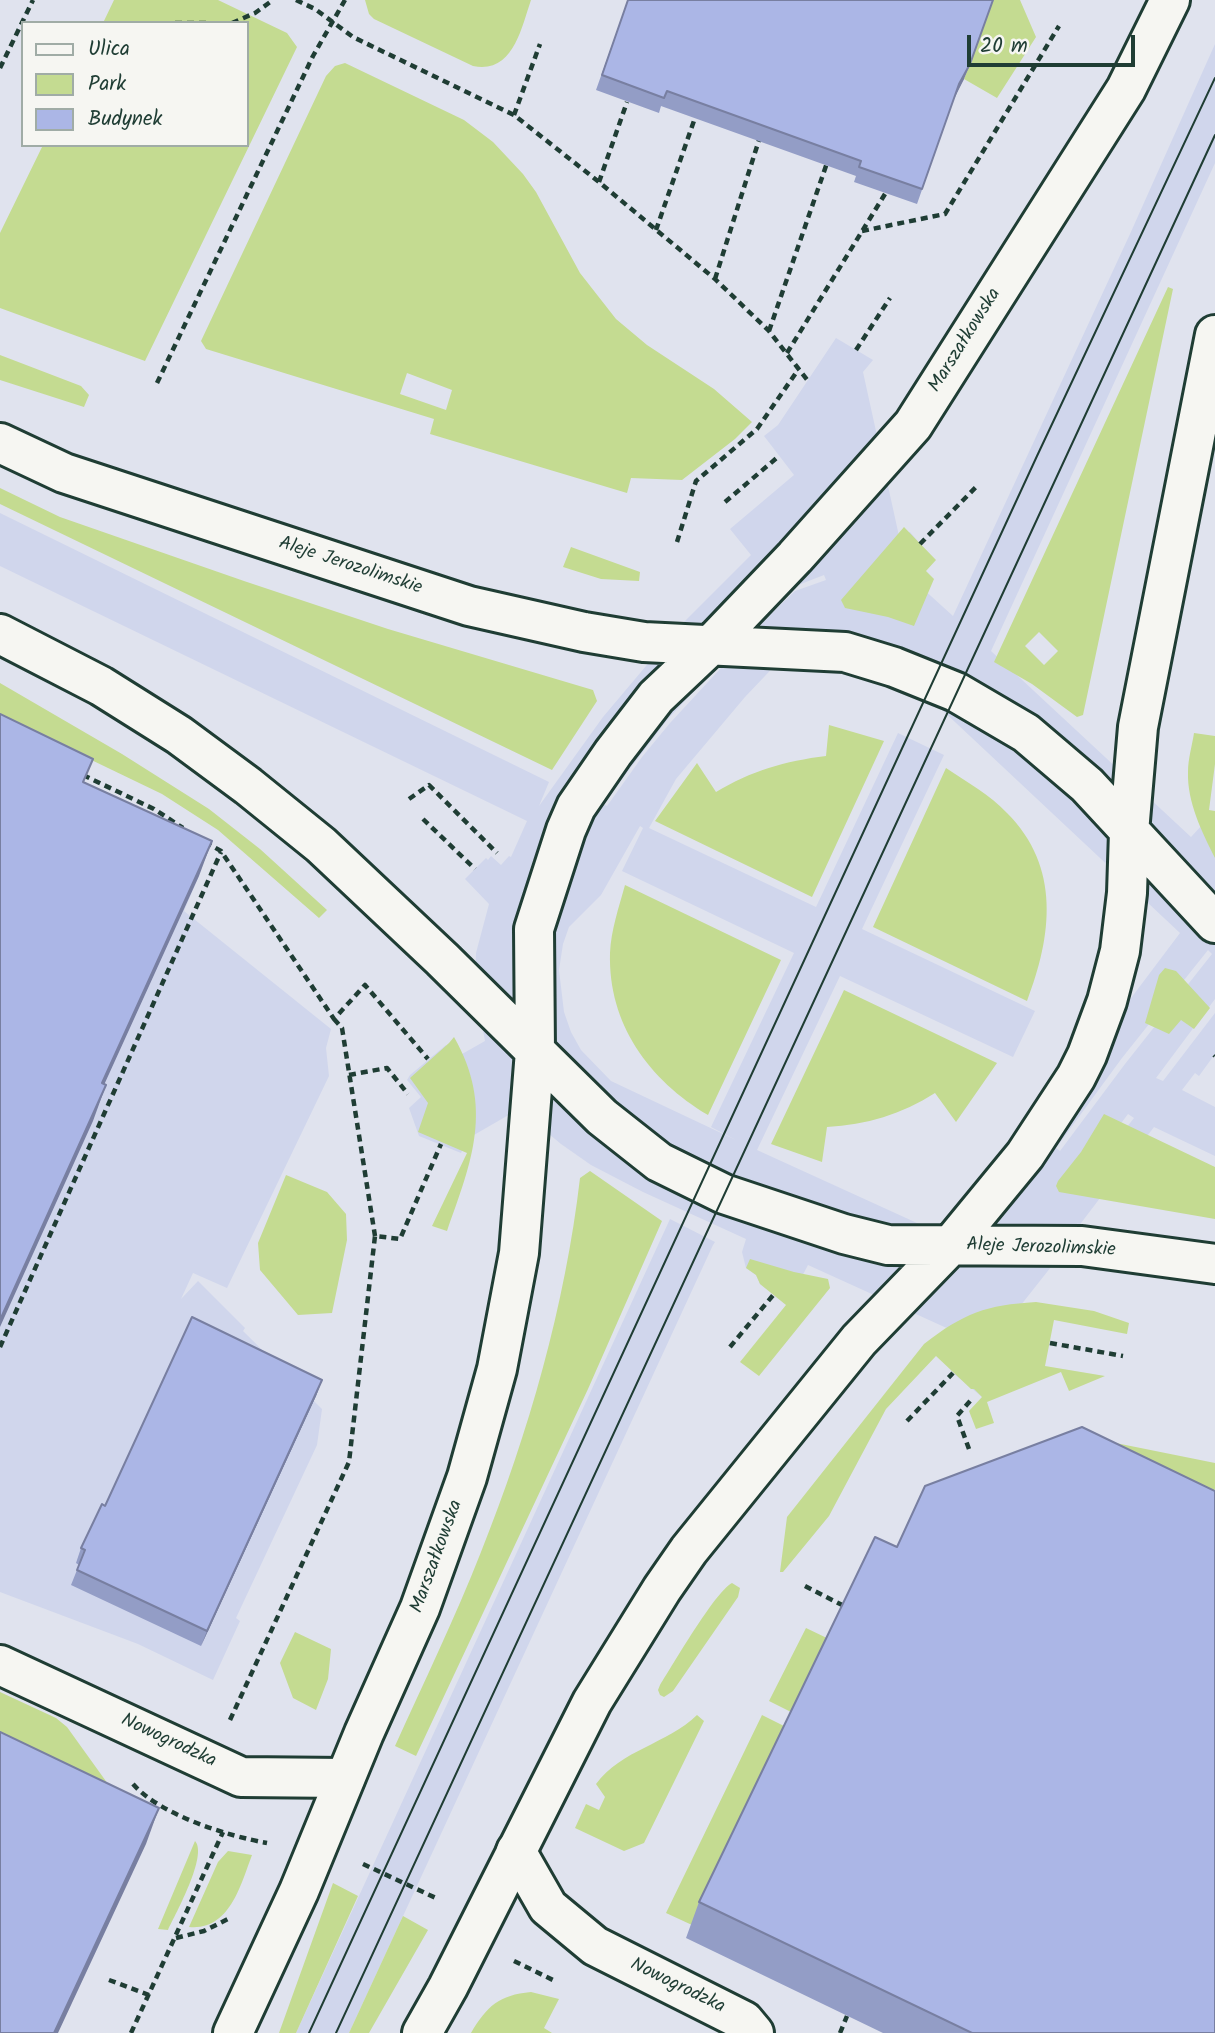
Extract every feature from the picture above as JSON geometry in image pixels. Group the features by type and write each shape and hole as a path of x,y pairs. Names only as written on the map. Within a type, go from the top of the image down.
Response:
{"main road":[{"name":"Marszałkowska","path":"233,2033 289,1914 420,1608 467,1477 497,1369 519,1253 536,1051 534,929 576,807 656,697 711,645 794,558 913,425 1126,89 1170,0"},
{"path":"422,2033 448,1987 592,1702 638,1626 689,1550 859,1340 951,1245 1025,1155 1076,1077 1087,1055 1107,1001 1120,951 1127,893 1138,727 1215,335"},
{"name":"Aleje Jerozolimskie","path":"0,443 64,473 469,606 632,640 845,652 894,667 957,692 1026,733 1087,785 1129,832"},
{"path":"0,634 101,686 179,735 248,786 321,845 536,1051"},
{"path":"1129,832 1215,923"},
{"name":"Aleje Jerozolimskie","path":"536,1051 602,1118 659,1162 713,1189 783,1214 888,1245 1082,1246 1215,1264"},
{"name":"Nowogrodzka","path":"0,1665 242,1777 345,1778"},
{"name":"Nowogrodzka","path":"516,1851 548,1907 595,1946 744,2021 754,2033"}],"path":[{"path":"24,21 33,0"},
{"path":"237,21 255,13 273,0"},
{"path":"296,0 315,9 352,37 514,115 715,279 769,331 808,382"},
{"path":"157,383 313,56 345,0"},
{"path":"862,232 945,214 1059,26"},
{"path":"0,68 21,27"},
{"path":"514,115 540,44"},
{"path":"599,182 627,102"},
{"path":"656,230 700,103"},
{"path":"715,279 759,140"},
{"path":"769,331 832,151"},
{"path":"788,353 885,194"},
{"path":"856,350 890,298"},
{"path":"677,542 696,481 757,429 799,370"},
{"path":"725,502 779,456"},
{"path":"920,544 977,486"},
{"path":"71,769 154,810 187,830"},
{"path":"409,799 429,785 497,853"},
{"path":"423,819 475,869"},
{"path":"198,837 221,851 342,1028 375,1236 349,1462 229,1722"},
{"path":"0,1347 221,851"},
{"path":"334,1019 365,985 428,1059"},
{"path":"349,1075 387,1068 408,1094"},
{"path":"375,1236 400,1239 441,1144"},
{"path":"730,1348 774,1294"},
{"path":"1050,1343 1123,1356"},
{"path":"907,1421 953,1373"},
{"path":"969,1448 957,1416 971,1400"},
{"path":"805,1586 846,1607"},
{"path":"131,2033 223,1832"},
{"path":"372,1868 415,1888"},
{"path":"109,1980 149,1995"},
{"path":"839,2033 848,2016"}],"shaded area":[{"path":"1215,44 1215,163 991,651 1191,837 1215,811 1215,999 1156,1078 1163,1081 1215,1013 1215,1054 1199,1076 1195,1073 1182,1090 1215,1107 1215,1156 1154,1127 1075,1231 1077,1234 1017,1310 982,1397 953,1373 951,1330 808,1265 787,1305 760,1284 756,1275 746,1268 742,1252 746,1239 591,1165 519,1109 467,1139 461,1153 419,1136 409,1108 421,1097 407,1080 410,1075 446,1045 455,1058 485,1041 475,988 476,953 489,904 465,879 486,858 488,860 491,856 501,865 511,857 527,821 0,566 0,513 549,782 539,806 603,717 678,628 751,555 730,529 794,475 764,436 778,425 836,338 873,360 863,372 899,536 910,532 920,544 910,577 953,616","holes":["824,575 826,580 795,591 772,613 670,723 607,806 603,804 667,720 788,589","804,635 891,662 1180,933 1001,1171 945,1226 933,1227 917,1223 757,1150 840,976 1013,1057 1035,1011 862,929 944,755 898,733 816,907 649,828 676,779 745,697","640,826 643,828 622,871 794,953 711,1127 736,1140 611,1081 581,1050 571,1032 564,1012 559,970 563,944 569,927 601,895","1208,950 1212,954 1060,1151 1056,1148 1122,1058","1128,1114 1134,1118 1090,1174 1085,1171"]},
{"path":"0,756 105,833 199,876 184,911 331,1029 326,1048 329,1076 227,1288 193,1273 181,1299 198,1281 245,1328 243,1331 322,1409 317,1445 236,1618 240,1621 213,1680 138,1644 0,1592"},
{"path":"670,1219 715,1242 349,2033 296,2033"}],"green space":[{"path":"114,0 218,0 287,33 297,47 145,361 0,308 0,233 42,147 248,147 248,21 104,21"},
{"path":"365,0 531,0 513,47 498,63 487,67 473,66 374,19 369,14"},
{"path":"993,0 1020,0 1036,37 997,98 964,79"},
{"path":"345,63 464,120 493,142 536,192 580,273 616,319 647,345 714,389 752,422 735,439 682,480 631,478 627,493 430,434 434,419 206,349 201,341 326,76 335,66","holes":["407,373 452,390 446,410 400,394"]},
{"path":"1168,287 1173,289 1083,715 1077,717 1032,684 994,662","holes":["1039,632 1058,651 1044,665 1025,646"]},
{"path":"0,355 81,386 89,395 84,407 0,380"},
{"path":"0,488 60,517 244,581 388,629 593,690 597,701 552,770 0,504"},
{"path":"904,527 936,560 926,571 934,579 914,626 888,617 845,608 841,600"},
{"path":"571,547 640,572 639,581 601,579 563,567"},
{"path":"0,683 122,754 209,809 260,849 327,910 319,918 218,830 162,794 0,716"},
{"path":"829,725 884,741 812,897 655,821 697,763 716,792 769,768 826,756"},
{"path":"1194,733 1215,736 1215,764 1209,810 1215,811 1215,858 1200,827 1188,783"},
{"path":"946,768 1007,813 1024,834 1044,879 1046,927 1036,976 1027,1001 873,927"},
{"path":"625,885 781,960 708,1115 668,1085 651,1067 636,1048 616,1003 611,979 610,953"},
{"path":"1165,968 1176,971 1210,1008 1194,1029 1181,1020 1169,1034 1145,1023 1159,975"},
{"path":"844,990 997,1063 956,1122 935,1093 910,1107 883,1117 856,1124 827,1127 822,1162 771,1144"},
{"path":"454,1037 466,1063 476,1111 471,1157 447,1231 432,1226 467,1153 418,1132 428,1103 410,1078"},
{"path":"1104,1114 1215,1167 1215,1219 1059,1192 1056,1186 1058,1181 1081,1152"},
{"path":"590,1171 662,1221 588,1389 416,1756 395,1746 471,1577 515,1461 555,1321 580,1178"},
{"path":"286,1175 327,1192 346,1214 347,1240 332,1313 298,1315 260,1270 258,1243"},
{"path":"750,1259 828,1279 830,1288 759,1376 740,1362 786,1305 760,1284 756,1275 746,1268"},
{"path":"1036,1302 1094,1311 1129,1323 1127,1334 1054,1320 1045,1366 1105,1376 1069,1391 1061,1372 987,1402 994,1423 976,1429 969,1411 982,1397 936,1356 886,1409 829,1516 783,1572 780,1572 787,1517 924,1344 976,1312 1003,1305"},
{"path":"1081,1436 1215,1463 1215,1489 1207,1506"},
{"path":"732,1583 740,1588 738,1597 673,1691 664,1697 660,1695 660,1685 694,1630 715,1600"},
{"path":"806,1628 831,1640 795,1714 769,1701"},
{"path":"295,1632 331,1649 328,1679 316,1710 293,1698 280,1663"},
{"path":"0,1692 56,1718 67,1727 113,1791 0,1758"},
{"path":"697,1715 704,1721 644,1843 624,1851 575,1828 586,1804 599,1810 605,1797 596,1784 606,1772 685,1725"},
{"path":"762,1715 788,1728 692,1925 666,1913"},
{"path":"195,1841 198,1848 197,1858 189,1884 168,1930 158,1929"},
{"path":"228,1851 252,1855 238,1892 224,1914 215,1922 189,1927 218,1862"},
{"path":"333,1883 358,1896 296,2033 279,2033"},
{"path":"403,1916 428,1930 369,2033 349,2033"},
{"path":"531,1992 559,1999 544,2028 552,2033 471,2033 489,2009 502,1999"}],"building":[{"path":"628,0 993,0 970,64 959,84 922,189 859,167 861,161 667,91 664,98 602,75"},
{"path":"0,714 93,759 83,782 212,841 102,1083 106,1085 0,1320"},
{"path":"192,1317 322,1380 207,1631 77,1570 85,1550 81,1548 102,1504 105,1506"},
{"path":"1082,1427 1215,1491 1215,2033 972,2033 699,1902 875,1537 897,1547 925,1486"},
{"path":"0,1732 159,1808 54,2033 0,2033"}],"tram line":[{"path":"309,2033 1037,456 1215,78"},
{"path":"336,2033 1215,135"}]}
